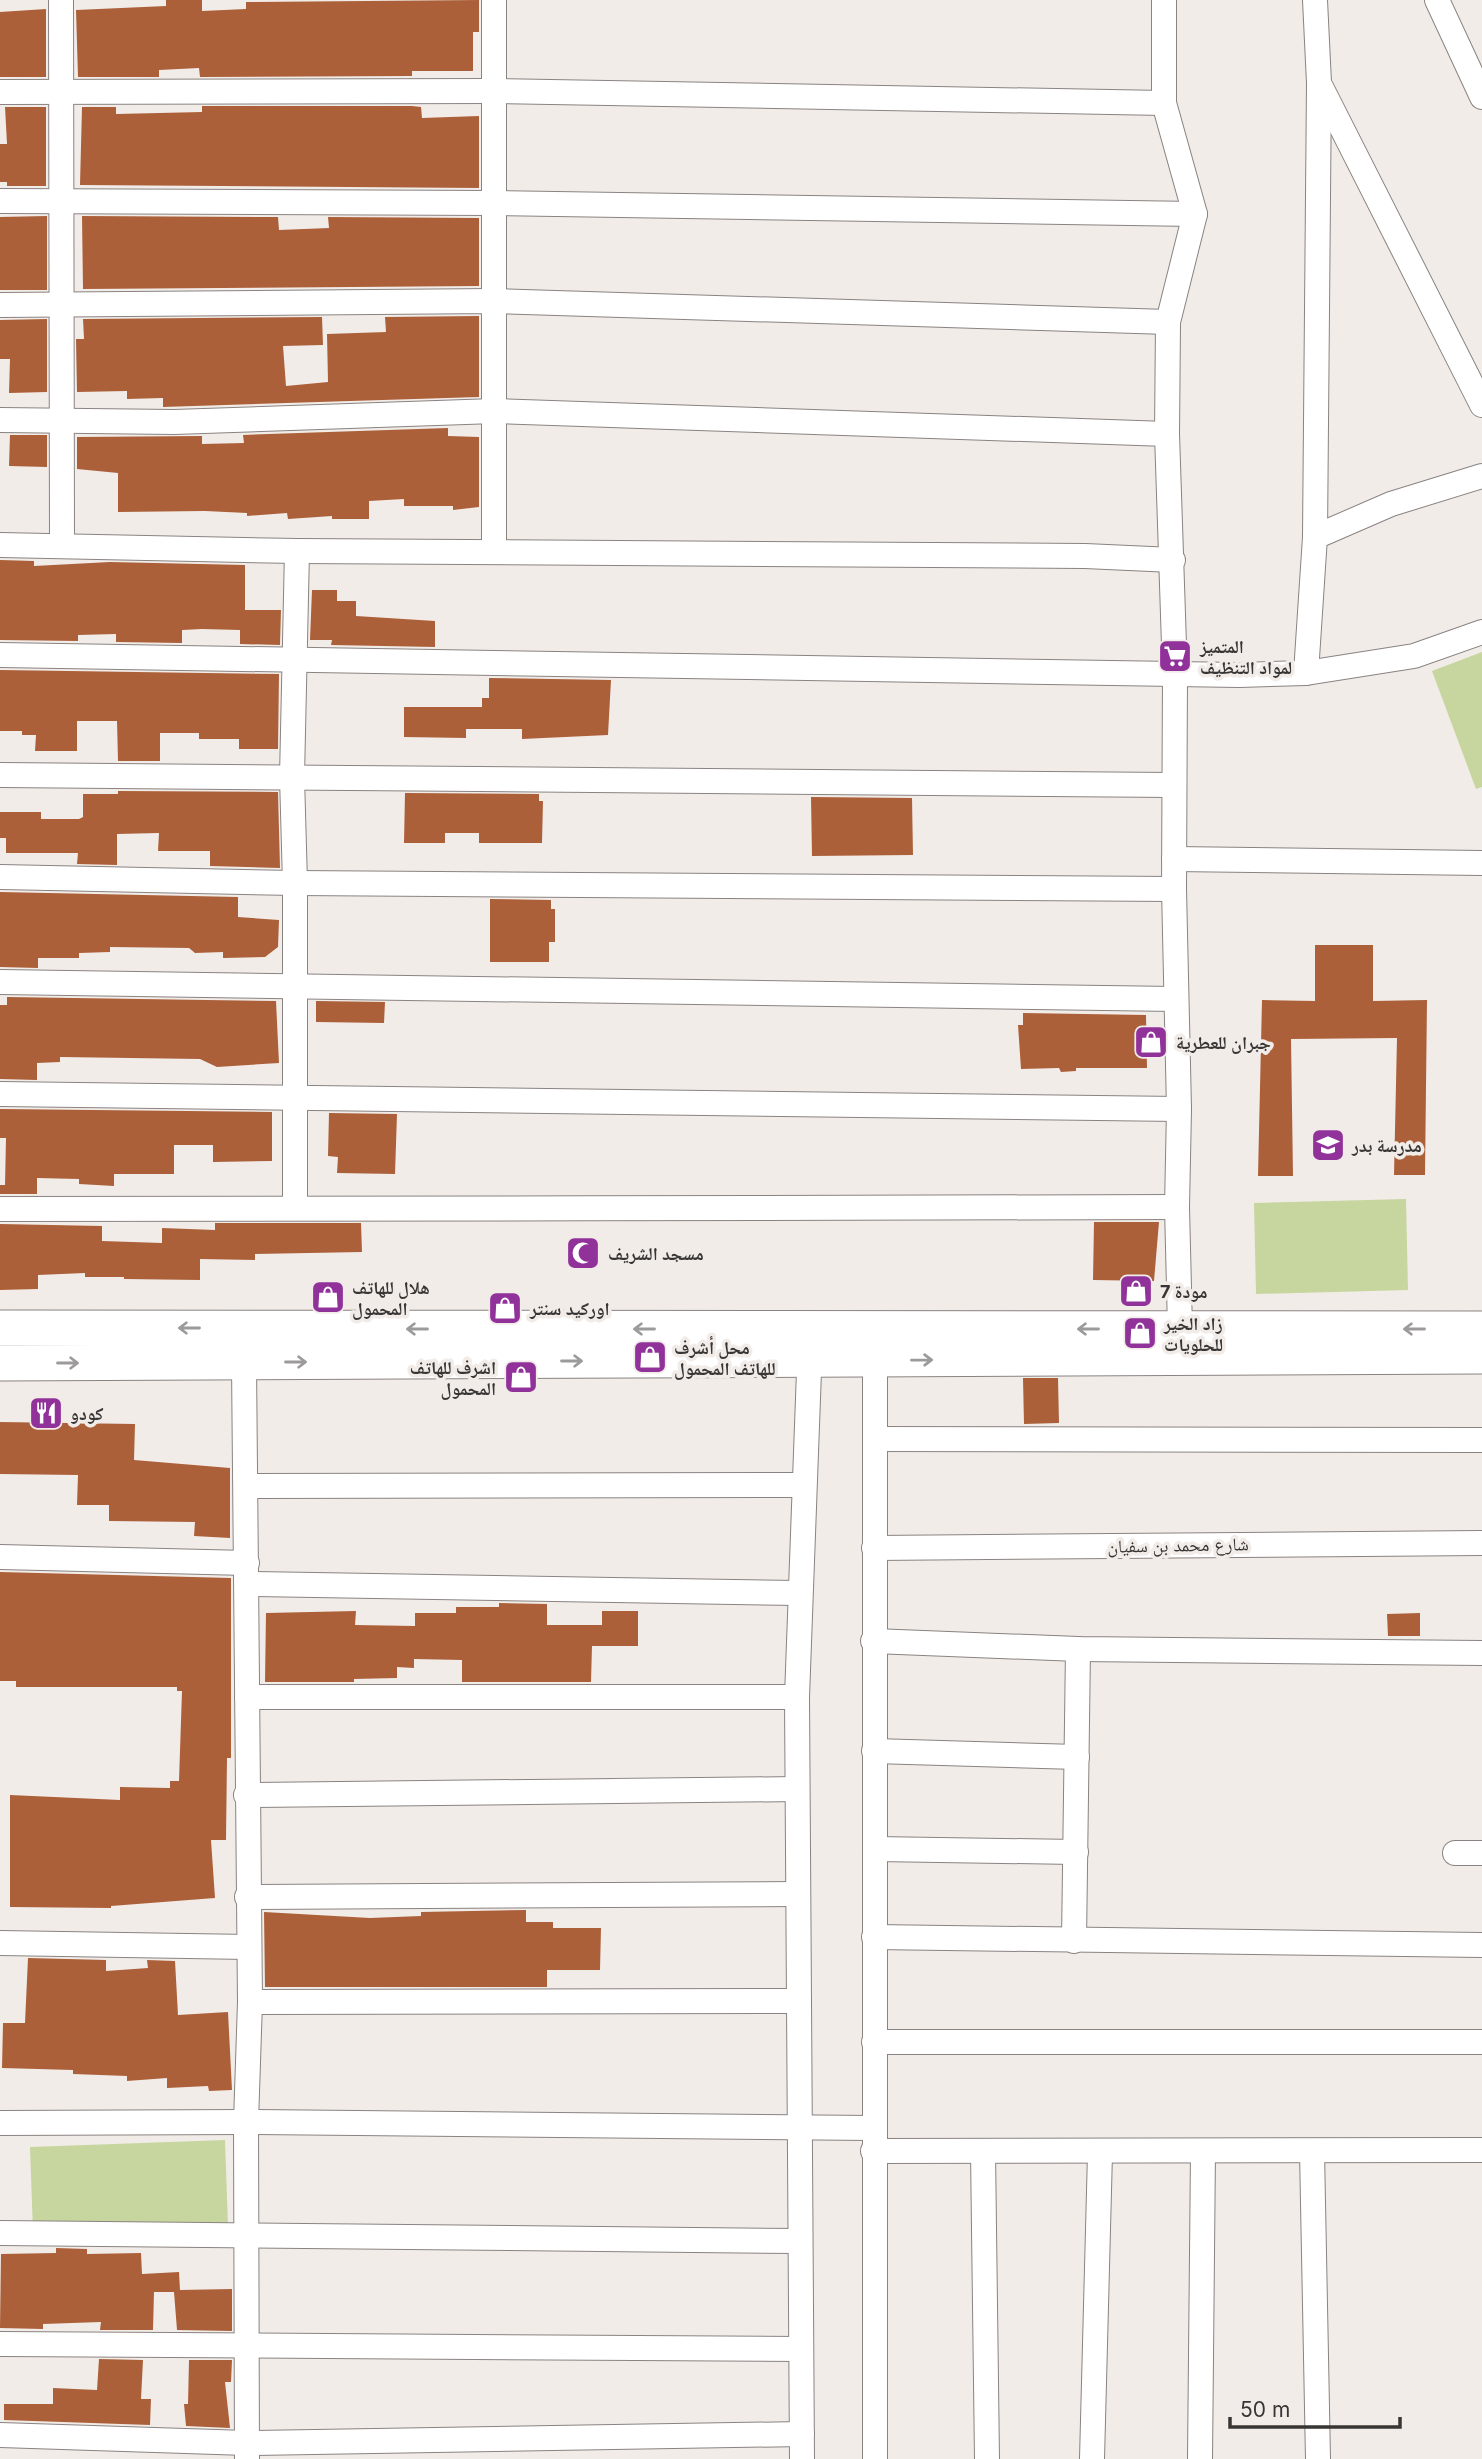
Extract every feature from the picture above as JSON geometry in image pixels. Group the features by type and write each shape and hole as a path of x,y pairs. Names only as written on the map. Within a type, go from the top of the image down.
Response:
{"street":[{"path":"61,0 61,307 64,422 62,545"},
{"path":"494,0 494,552"},
{"path":"1164,0 1164,103 1195,214 1168,322 1167,434 1174,560 1173,785 1180,1329"},
{"path":"1306,673 1315,537 1319,83 1315,0"},
{"path":"1437,0 1482,97"},
{"path":"1319,83 1482,405"},
{"path":"0,92 494,91 1164,103"},
{"path":"0,201 493,203 1195,214"},
{"path":"0,305 61,307 276,301 494,301 1168,322"},
{"path":"0,419 174,422 495,411 1167,434"},
{"path":"1315,537 1391,504 1482,476"},
{"path":"0,545 297,551 1057,556 1174,560"},
{"path":"295,1207 296,988 292,777 297,551"},
{"path":"0,655 1175,675 1306,673 1414,656 1482,632"},
{"path":"0,775 1173,785"},
{"path":"1174,859 1482,863"},
{"path":"0,877 295,883 1174,889"},
{"path":"0,982 1175,999"},
{"path":"0,1094 1179,1109"},
{"path":"0,1209 295,1207 754,1211 1177,1207"},
{"path":"0,1328 1482,1356"},
{"path":"875,1345 1180,1329 1482,1329"},
{"path":"0,1363 244,1363 810,1345"},
{"path":"0,2435 247,2451 802,2447 797,1697 810,1345"},
{"path":"875,1345 875,2459"},
{"path":"244,1363 250,2002 246,2122 247,2451"},
{"path":"874,1439 1482,1440"},
{"path":"247,1486 804,1485"},
{"name":"شارع محمد بن سفيان","path":"874,1548 1482,1543"},
{"path":"0,1557 248,1573 799,1593"},
{"path":"873,1641 1078,1649 1482,1653"},
{"path":"1074,1941 1078,1649"},
{"path":"247,1697 797,1697"},
{"path":"874,1751 1077,1757"},
{"path":"246,1795 797,1789"},
{"path":"875,1849 1076,1852"},
{"path":"1455,1853 1482,1853"},
{"path":"247,1897 798,1894"},
{"path":"874,1937 1482,1945"},
{"path":"0,1943 249,1947"},
{"path":"250,2002 799,2001"},
{"path":"874,2042 1482,2042"},
{"path":"0,2123 246,2122 798,2127 873,2140 983,2151 1100,2153 1482,2150"},
{"path":"983,2151 988,2459"},
{"path":"1200,2459 1203,2151"},
{"path":"1312,2151 1318,2459"},
{"path":"1092,2459 1100,2153"},
{"path":"0,2233 799,2241"},
{"path":"0,2344 800,2349"}],"green space":[{"path":"1482,652 1482,787 1476,789 1432,671"},
{"path":"1406,1199 1408,1290 1256,1294 1254,1203"},
{"path":"225,2140 228,2226 33,2232 30,2147"}],"building":[{"path":"166,0 202,0 202,11 246,9 246,2 479,0 479,32 473,32 473,71 412,71 412,76 200,77 199,68 159,70 159,77 78,77 76,10 166,6"},
{"path":"46,9 46,77 0,77 0,12"},
{"path":"202,106 412,106 421,107 422,118 479,116 479,188 80,185 82,107 116,107 116,114 202,112"},
{"path":"5,107 46,107 46,186 7,186 7,182 0,182 0,144 7,144"},
{"path":"47,216 47,290 0,290 0,217"},
{"path":"82,216 278,217 279,230 329,228 328,217 479,218 479,286 83,289"},
{"path":"479,316 479,397 163,407 163,398 127,399 127,391 77,392 76,339 84,339 83,319 322,317 323,345 283,346 286,386 328,382 327,334 386,332 385,317"},
{"path":"47,319 47,392 9,393 10,359 0,359 0,320"},
{"path":"448,428 448,436 479,437 479,507 453,510 453,506 404,506 404,499 369,501 369,519 332,519 332,516 288,519 287,513 247,516 247,513 205,511 118,512 118,473 77,469 77,437 202,436 202,444 244,443 243,435"},
{"path":"10,435 47,435 47,467 9,466"},
{"path":"0,560 34,561 34,566 110,562 245,565 245,610 281,610 280,645 240,644 240,630 202,629 182,630 182,643 116,642 116,634 78,635 78,641 0,640"},
{"path":"312,590 337,590 337,601 356,601 356,616 435,621 435,647 331,645 332,640 310,640"},
{"path":"0,670 279,674 278,749 239,749 239,739 199,739 199,733 160,733 160,761 118,761 117,721 77,721 77,751 35,751 36,735 22,735 22,731 0,731"},
{"path":"489,678 611,680 608,735 522,739 522,729 466,729 466,738 404,737 404,707 482,707 482,698 489,698"},
{"path":"118,791 278,792 280,868 210,866 210,851 158,851 159,833 117,834 117,865 77,864 78,853 6,853 6,838 0,838 0,812 41,812 41,819 79,819 83,817 83,794 118,794"},
{"path":"405,793 539,794 539,801 543,801 542,843 479,843 479,833 445,833 445,843 404,843"},
{"path":"811,797 912,798 913,855 812,856"},
{"path":"0,892 238,897 238,917 279,920 278,947 265,957 223,958 223,952 195,953 189,948 110,947 110,952 79,953 79,958 38,958 38,968 0,967"},
{"path":"490,899 551,900 551,909 555,909 555,942 549,942 549,962 490,962"},
{"path":"1315,945 1373,945 1373,1001 1427,1000 1425,1175 1394,1175 1397,1038 1291,1039 1293,1176 1258,1176 1262,1000 1315,1001"},
{"path":"7,997 276,1001 279,1063 217,1067 200,1059 60,1057 60,1062 37,1063 37,1080 0,1079 0,1005 7,1005"},
{"path":"316,1001 385,1002 384,1023 316,1022"},
{"path":"1023,1013 1146,1015 1147,1068 1076,1068 1076,1071 1061,1072 1059,1068 1021,1069 1018,1025 1023,1025"},
{"path":"0,1109 272,1112 272,1161 213,1162 213,1145 174,1145 174,1174 114,1174 114,1186 79,1184 79,1179 37,1178 37,1194 0,1194 0,1185 5,1185 6,1138 0,1138"},
{"path":"329,1113 397,1114 395,1174 337,1173 338,1157 328,1156"},
{"path":"1094,1222 1159,1222 1154,1281 1093,1280"},
{"path":"215,1223 361,1223 362,1252 255,1254 255,1260 200,1259 200,1280 85,1277 85,1273 38,1275 38,1289 0,1290 0,1224 102,1226 102,1241 162,1243 162,1228 215,1230"},
{"path":"1023,1378 1058,1378 1059,1423 1024,1424"},
{"path":"0,1422 135,1424 134,1460 230,1468 230,1538 194,1536 195,1522 109,1521 109,1505 77,1505 78,1475 0,1474"},
{"path":"0,1572 231,1578 231,1758 227,1758 226,1840 211,1840 215,1898 111,1908 10,1907 10,1795 120,1800 120,1787 170,1788 170,1781 179,1781 182,1691 177,1691 177,1687 16,1687 16,1681 0,1681"},
{"path":"499,1603 547,1604 547,1625 602,1625 602,1611 638,1611 638,1646 592,1646 591,1682 462,1682 462,1660 414,1659 414,1668 397,1667 397,1678 354,1679 354,1682 265,1682 266,1613 356,1611 355,1625 415,1626 415,1613 456,1613 456,1607 499,1607"},
{"path":"1420,1613 1420,1636 1388,1636 1387,1614"},
{"path":"526,1910 526,1922 553,1922 553,1928 601,1928 600,1970 547,1970 547,1987 265,1987 264,1912 370,1918 421,1916 421,1912"},
{"path":"28,1958 106,1960 106,1971 148,1968 147,1960 175,1961 178,2015 228,2012 232,2090 209,2091 208,2086 167,2088 167,2078 127,2081 127,2076 73,2074 73,2070 2,2068 3,2023 25,2023"},
{"path":"56,2248 87,2249 87,2254 141,2253 142,2274 179,2272 180,2290 232,2289 232,2331 177,2330 174,2292 154,2292 153,2330 100,2330 101,2322 43,2324 43,2329 0,2328 1,2254 56,2253"},
{"path":"99,2359 143,2360 141,2399 151,2399 150,2425 4,2420 4,2404 53,2404 53,2388 97,2390"},
{"path":"189,2360 232,2360 231,2382 225,2382 230,2428 186,2426 184,2404 188,2404"}],"place":[{"name":"المتميز لمواد التنظيف","path":"1175,656"},
{"name":"جبران للعطرية","path":"1151,1042"},
{"name":"مدرسة بدر","path":"1328,1145"},
{"name":"مسجد الشريف","path":"583,1253"},
{"name":"مودة 7","path":"1136,1291"},
{"name":"هلال للهاتف المحمول","path":"328,1297"},
{"name":"اوركيد سنتر","path":"505,1308"},
{"name":"زاد الخير للحلويات","path":"1140,1333"},
{"name":"محل أشرف للهاتف المحمول","path":"650,1357"},
{"name":"اشرف للهاتف المحمول","path":"521,1377"},
{"name":"كودو","path":"46,1413"}]}
